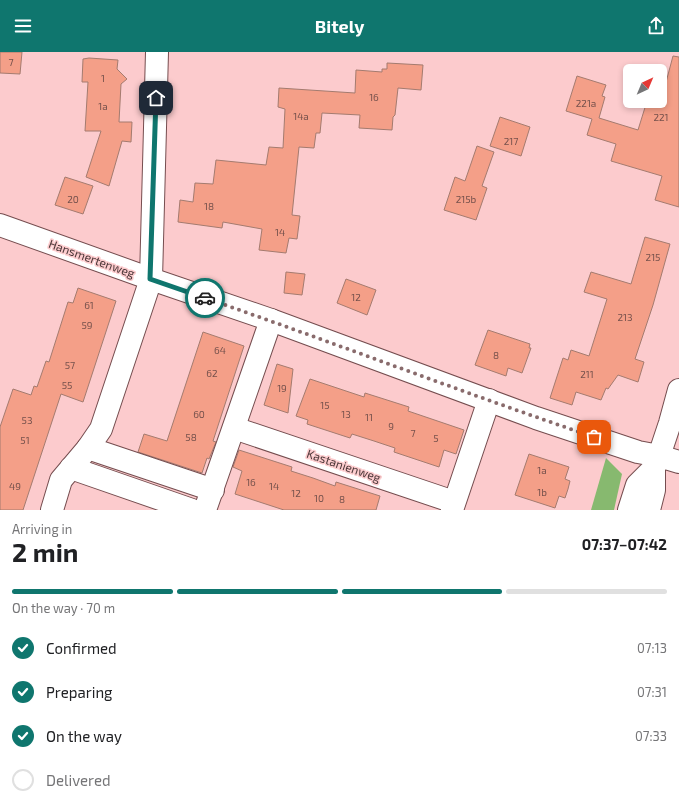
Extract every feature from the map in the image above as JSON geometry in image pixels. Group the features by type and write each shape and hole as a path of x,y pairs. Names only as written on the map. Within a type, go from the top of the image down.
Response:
{"street":[{"path":"52,510 61,480 88,448 101,429 150,279 157,52"},
{"name":"Hansmertenweg","path":"0,225 150,279 271,320 536,418 664,462"},
{"path":"205,510 271,320"},
{"path":"649,510 664,462 670,423 679,390"},
{"name":"Kastanienweg","path":"234,428 453,506 489,400"},
{"path":"88,448 213,490"},
{"path":"629,510 637,485 664,462"},
{"path":"71,468 192,510"}],"green space":[{"path":"606,458 622,474 614,510 591,510"}],"building":[{"path":"0,52 22,52 20,74 0,73"},
{"path":"673,56 679,57 679,207 655,200 662,176 611,161 616,144 587,135 592,119 566,111 577,76 606,85 602,96 605,97 599,118 638,130 645,108 667,108 667,78"},
{"path":"83,59 118,60 117,69 127,79 121,84 119,122 132,122 131,142 122,141 109,186 86,177 101,131 85,131 88,82 82,82"},
{"path":"387,63 423,65 421,90 398,88 392,130 359,128 360,115 322,113 320,133 316,133 314,148 299,147 292,215 300,216 297,239 289,238 286,253 259,250 262,229 223,222 222,228 178,222 180,200 193,202 195,183 213,184 216,160 266,165 269,147 283,148 285,109 278,107 279,88 355,93 356,70 382,72 382,69 387,69"},
{"path":"500,117 530,127 521,156 490,146"},
{"path":"477,146 494,152 482,186 487,188 476,220 444,210 455,177 465,181"},
{"path":"65,177 93,186 83,214 55,205"},
{"path":"645,237 670,244 653,305 635,359 644,362 638,382 618,375 608,389 606,388 601,400 576,392 572,405 550,398 563,358 568,360 571,350 589,356 607,299 584,292 591,272 631,284"},
{"path":"286,272 305,274 302,295 284,293"},
{"path":"346,279 376,290 367,315 337,303"},
{"path":"78,288 116,301 83,402 61,394 23,510 0,510 0,427 13,389 31,395 34,386 37,387 46,361 49,362 68,302 73,303"},
{"path":"488,330 530,344 529,348 531,348 522,373 508,368 506,376 475,365"},
{"path":"203,332 244,346 213,441 216,442 209,459 207,458 202,473 138,452 144,434 167,441"},
{"path":"277,364 293,369 288,413 264,405"},
{"path":"310,379 364,397 365,393 409,407 408,411 464,430 456,454 444,450 439,467 394,452 395,448 374,441 352,434 350,438 307,424 308,420 296,416"},
{"path":"239,450 292,467 291,471 335,486 336,482 380,496 376,510 284,510 235,494 242,471 233,467"},
{"path":"529,454 569,467 565,479 570,481 565,498 559,496 555,508 515,495"}],"way so far":[{"path":"205,298 271,320 536,418 594,437"}],"route":[{"path":"156,98 150,279 205,298"}]}
